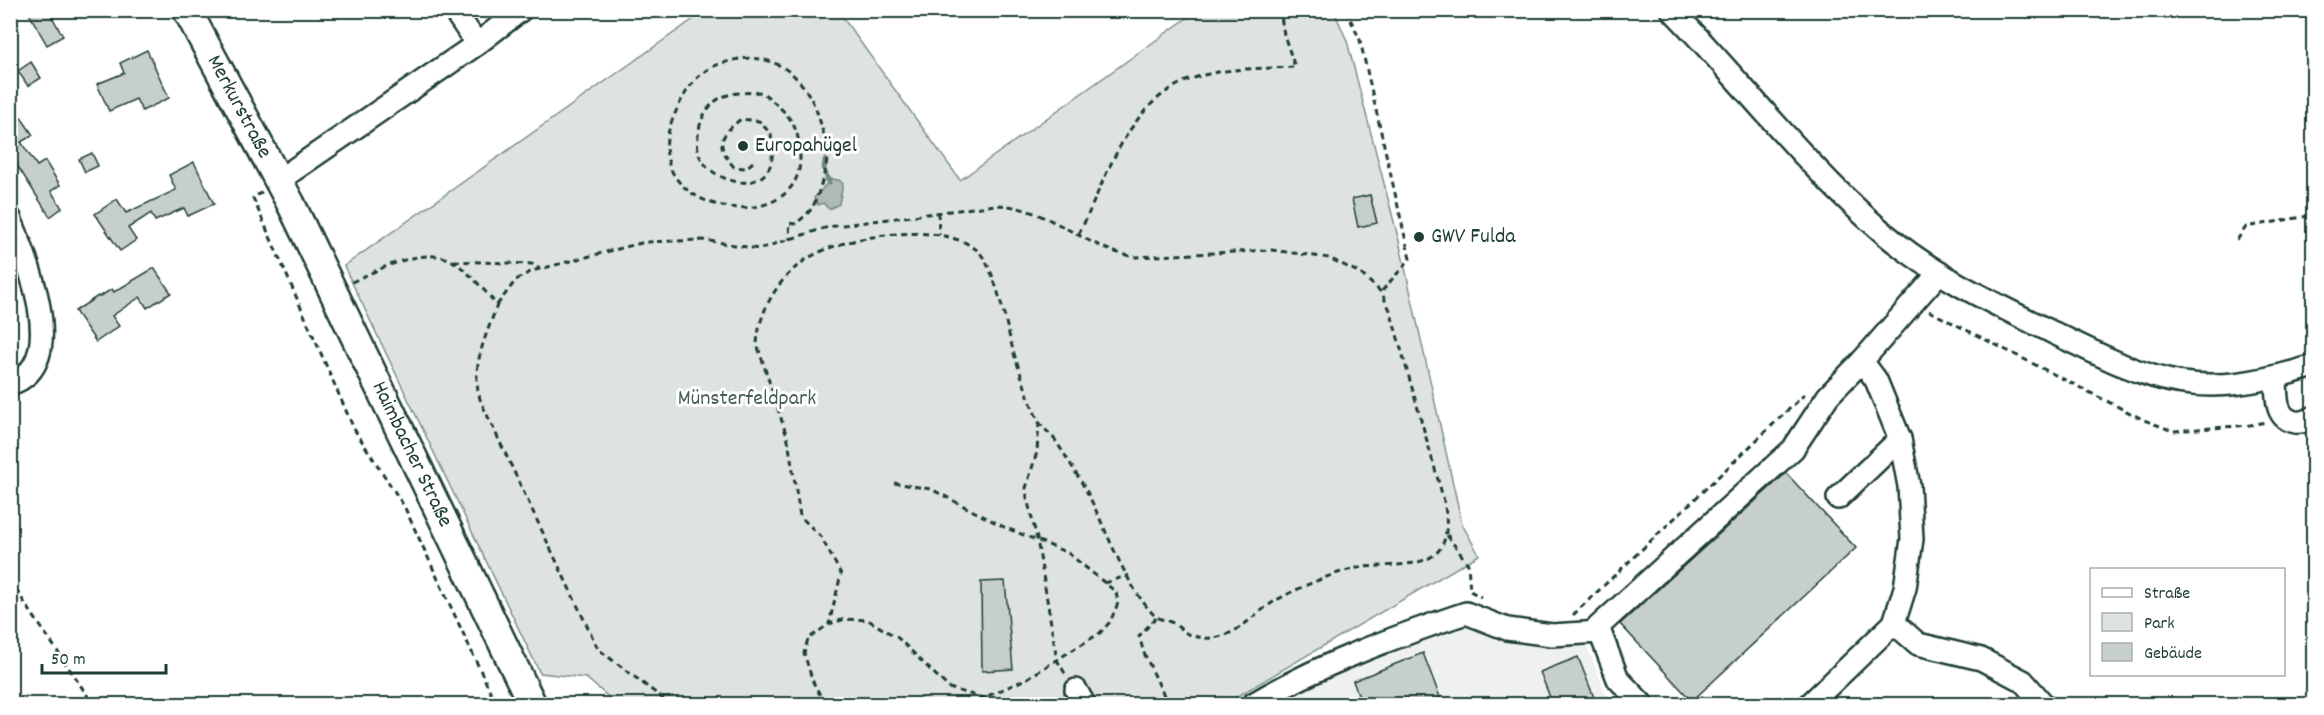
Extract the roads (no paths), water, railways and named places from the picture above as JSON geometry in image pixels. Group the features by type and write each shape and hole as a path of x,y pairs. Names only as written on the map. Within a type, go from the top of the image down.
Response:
{"main road":[{"name":"Merkurstraße","path":"187,10 291,204"},
{"name":"Haimbacher Straße","path":"291,204 532,705"}],"street":[{"path":"454,10 477,44"},
{"path":"279,180 477,44 521,10"},
{"path":"1672,10 1858,210 1939,273 1977,296 2079,345 2164,381 2212,387 2276,378 2313,366"},
{"path":"10,218 27,259 39,304 41,338 38,357 30,370 18,381 10,384"},
{"path":"1642,705 1618,679 1598,627 1793,449 1828,396 1939,273"},
{"path":"1810,705 1894,623 1905,588 1912,539 1909,486 1900,439 1876,380 1862,361"},
{"path":"2276,378 2278,410 2292,421 2302,422 2313,417"},
{"path":"1838,498 1900,439"},
{"path":"1253,705 1283,687 1423,627 1466,613 1507,629 1552,635 1600,632"},
{"path":"1894,623 1918,644 1981,659 2023,681 2043,705"}],"waterway":[{"path":"825,160 824,169 829,183"}],"place":[{"name":"Europahügel","path":"743,146"},
{"name":"GWV Fulda","path":"1419,237"}],"park label":[{"name":"Münsterfeldpark","path":"747,399"}]}
